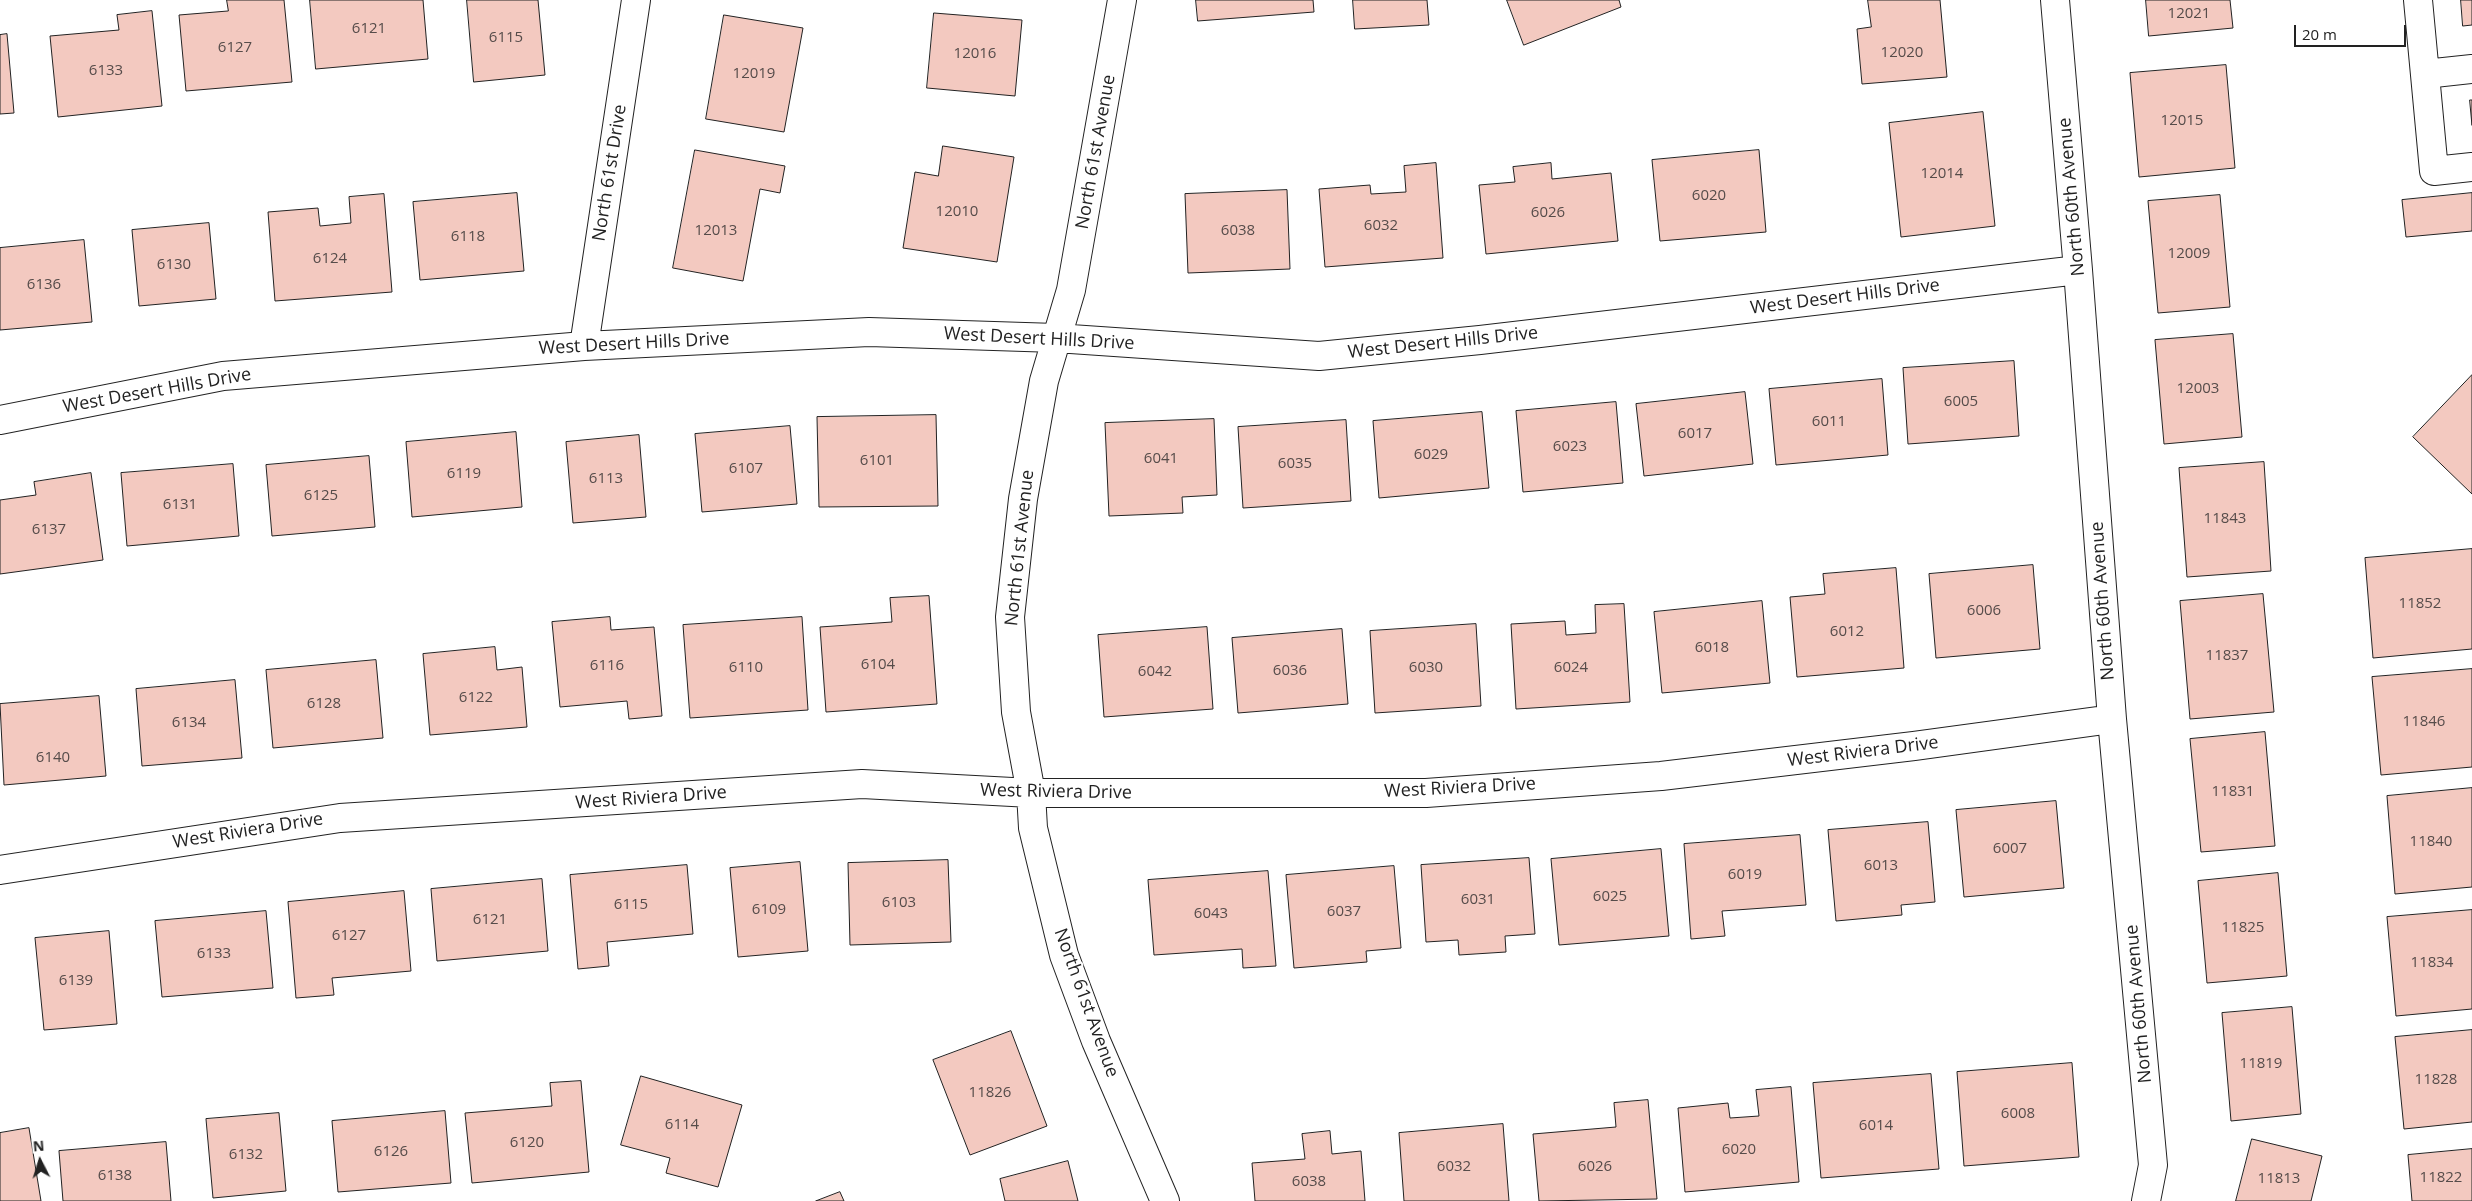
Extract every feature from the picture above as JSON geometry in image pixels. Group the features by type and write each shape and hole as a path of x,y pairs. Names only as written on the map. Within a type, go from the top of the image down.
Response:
{"street":[{"name":"North 61st Drive","path":"584,346 636,0"},
{"name":"North 61st Avenue","path":"1122,0 1071,290 1044,381 1025,490 1010,617 1016,712 1031,793 1033,828 1064,955 1096,1041 1166,1201"},
{"name":"North 60th Avenue","path":"2054,0 2078,270 2112,719 2153,1165 2146,1201"},
{"path":"2418,0 2434,171 2472,167"},
{"path":"2425,74 2472,69"},
{"name":"West Desert Hills Drive","path":"0,420 223,376 584,346 869,332 1056,338 1319,356 1480,340 2078,270"},
{"name":"West Riviera Drive","path":"0,870 340,818 862,784 1031,793 1426,793 1661,776 1914,746 2112,719"}],"building":[{"path":"227,0 284,0 292,82 186,91 179,15 228,11"},
{"path":"310,0 423,0 428,59 316,69"},
{"path":"467,0 538,0 545,75 474,82"},
{"path":"1196,0 1313,0 1314,12 1198,21"},
{"path":"1353,0 1427,0 1429,25 1355,29"},
{"path":"1507,0 1619,0 1621,7 1524,45"},
{"path":"1868,0 1940,0 1947,77 1862,84 1857,29 1871,27"},
{"path":"2146,0 2230,0 2233,28 2149,36"},
{"path":"2461,0 2472,0 2472,25 2463,26"},
{"path":"152,11 162,106 58,117 50,36 119,30 117,15"},
{"path":"934,13 1022,20 1015,96 927,88"},
{"path":"724,15 803,28 784,132 706,119"},
{"path":"7,34 14,113 0,114 0,35"},
{"path":"2226,65 2235,168 2139,177 2130,73"},
{"path":"2470,100 2472,100 2472,125"},
{"path":"1983,112 1995,226 1901,237 1889,123"},
{"path":"943,146 1014,157 997,262 903,248 915,172 938,176"},
{"path":"695,150 785,166 780,193 760,189 743,281 673,268"},
{"path":"1759,150 1766,232 1660,241 1652,160"},
{"path":"1436,163 1443,258 1325,267 1319,189 1370,185 1371,194 1406,192 1404,166"},
{"path":"1551,163 1552,179 1611,173 1618,241 1486,254 1479,185 1515,182 1513,167"},
{"path":"1287,190 1290,269 1188,273 1185,194"},
{"path":"517,193 524,271 420,280 413,202"},
{"path":"2472,193 2472,231 2406,237 2402,200"},
{"path":"384,194 392,292 275,301 268,212 318,208 320,226 351,223 349,197"},
{"path":"2220,195 2230,307 2158,313 2148,201"},
{"path":"209,223 216,299 139,306 132,230"},
{"path":"84,240 92,322 0,330 0,248"},
{"path":"2233,334 2242,437 2164,444 2155,340"},
{"path":"2014,361 2019,436 1908,444 1903,368"},
{"path":"2472,375 2472,494 2413,437"},
{"path":"1882,379 1888,455 1776,465 1769,389"},
{"path":"1745,392 1753,464 1644,476 1636,404"},
{"path":"1616,402 1623,483 1523,492 1516,411"},
{"path":"1482,412 1489,488 1379,498 1373,421"},
{"path":"936,415 938,506 819,507 817,417"},
{"path":"1214,419 1217,495 1182,497 1183,513 1109,516 1105,423"},
{"path":"1346,420 1351,501 1243,508 1238,427"},
{"path":"790,426 797,504 702,512 695,434"},
{"path":"516,432 522,507 412,517 406,442"},
{"path":"639,435 646,517 573,523 566,442"},
{"path":"369,456 375,527 272,536 266,465"},
{"path":"2264,462 2271,571 2187,577 2179,468"},
{"path":"233,464 239,536 127,546 121,473"},
{"path":"91,473 103,560 0,574 0,500 36,495 34,482"},
{"path":"2472,549 2472,649 2373,658 2365,558"},
{"path":"2033,565 2040,649 1936,658 1929,574"},
{"path":"1896,568 1904,668 1797,677 1790,597 1825,594 1823,574"},
{"path":"2263,594 2274,712 2190,719 2180,601"},
{"path":"929,596 937,704 826,712 820,627 892,622 890,598"},
{"path":"1762,601 1770,683 1662,693 1654,612"},
{"path":"1624,604 1630,702 1516,709 1511,624 1565,621 1566,635 1596,633 1595,605"},
{"path":"610,617 611,630 654,627 662,716 629,719 627,701 560,707 552,622"},
{"path":"802,617 808,710 690,718 683,625"},
{"path":"1476,624 1481,706 1375,713 1370,631"},
{"path":"1207,627 1213,709 1104,717 1098,635"},
{"path":"1342,629 1348,704 1238,713 1232,638"},
{"path":"495,647 497,670 522,667 527,727 430,735 423,654"},
{"path":"376,660 383,738 273,748 266,670"},
{"path":"2472,669 2472,767 2381,775 2372,677"},
{"path":"235,680 242,758 142,766 136,689"},
{"path":"99,696 106,776 4,785 0,704"},
{"path":"2265,732 2275,846 2201,852 2190,739"},
{"path":"2472,788 2472,887 2395,894 2387,796"},
{"path":"2056,801 2064,888 1964,897 1956,810"},
{"path":"1928,822 1935,902 1901,905 1902,915 1836,921 1828,830"},
{"path":"1800,835 1806,905 1722,911 1725,936 1691,939 1684,844"},
{"path":"1661,849 1669,936 1559,945 1551,859"},
{"path":"1529,858 1535,934 1505,936 1506,952 1459,955 1458,940 1426,942 1421,865"},
{"path":"948,860 951,942 850,945 848,863"},
{"path":"800,862 808,951 738,957 730,868"},
{"path":"687,865 693,934 607,942 609,966 578,969 570,875"},
{"path":"1394,866 1401,948 1366,951 1367,962 1294,968 1286,875"},
{"path":"1268,871 1276,966 1243,968 1242,949 1154,955 1148,880"},
{"path":"2278,873 2287,976 2207,983 2198,881"},
{"path":"542,879 548,951 437,961 431,889"},
{"path":"404,891 411,971 332,978 334,995 296,998 288,902"},
{"path":"2472,910 2472,1009 2396,1016 2387,917"},
{"path":"266,911 273,988 162,997 155,921"},
{"path":"109,931 117,1024 44,1030 35,938"},
{"path":"2292,1007 2301,1114 2231,1121 2222,1013"},
{"path":"2472,1030 2472,1122 2404,1129 2395,1037"},
{"path":"1011,1031 1047,1126 970,1155 933,1060"},
{"path":"2072,1063 2079,1157 1964,1166 1957,1072"},
{"path":"1931,1074 1939,1169 1821,1178 1813,1083"},
{"path":"641,1076 742,1105 718,1187 666,1173 670,1158 621,1145"},
{"path":"581,1081 589,1172 472,1183 465,1113 552,1106 550,1083"},
{"path":"1791,1087 1799,1182 1685,1192 1678,1108 1728,1103 1730,1118 1759,1116 1756,1090"},
{"path":"1648,1100 1657,1199 1539,1201 1533,1134 1616,1127 1614,1103"},
{"path":"445,1111 451,1183 338,1192 332,1121"},
{"path":"279,1113 286,1191 213,1198 206,1119"},
{"path":"1503,1124 1509,1201 1404,1201 1399,1133"},
{"path":"29,1128 41,1201 0,1201 0,1133"},
{"path":"1330,1131 1332,1154 1361,1151 1365,1201 1255,1201 1252,1163 1305,1159 1302,1134"},
{"path":"2252,1139 2322,1156 2311,1201 2236,1201"},
{"path":"166,1142 171,1201 63,1201 59,1151"},
{"path":"2472,1149 2472,1201 2412,1201 2408,1155"},
{"path":"1068,1161 1078,1201 1005,1201 1000,1179"},
{"path":"840,1192 844,1201 816,1201"}]}
